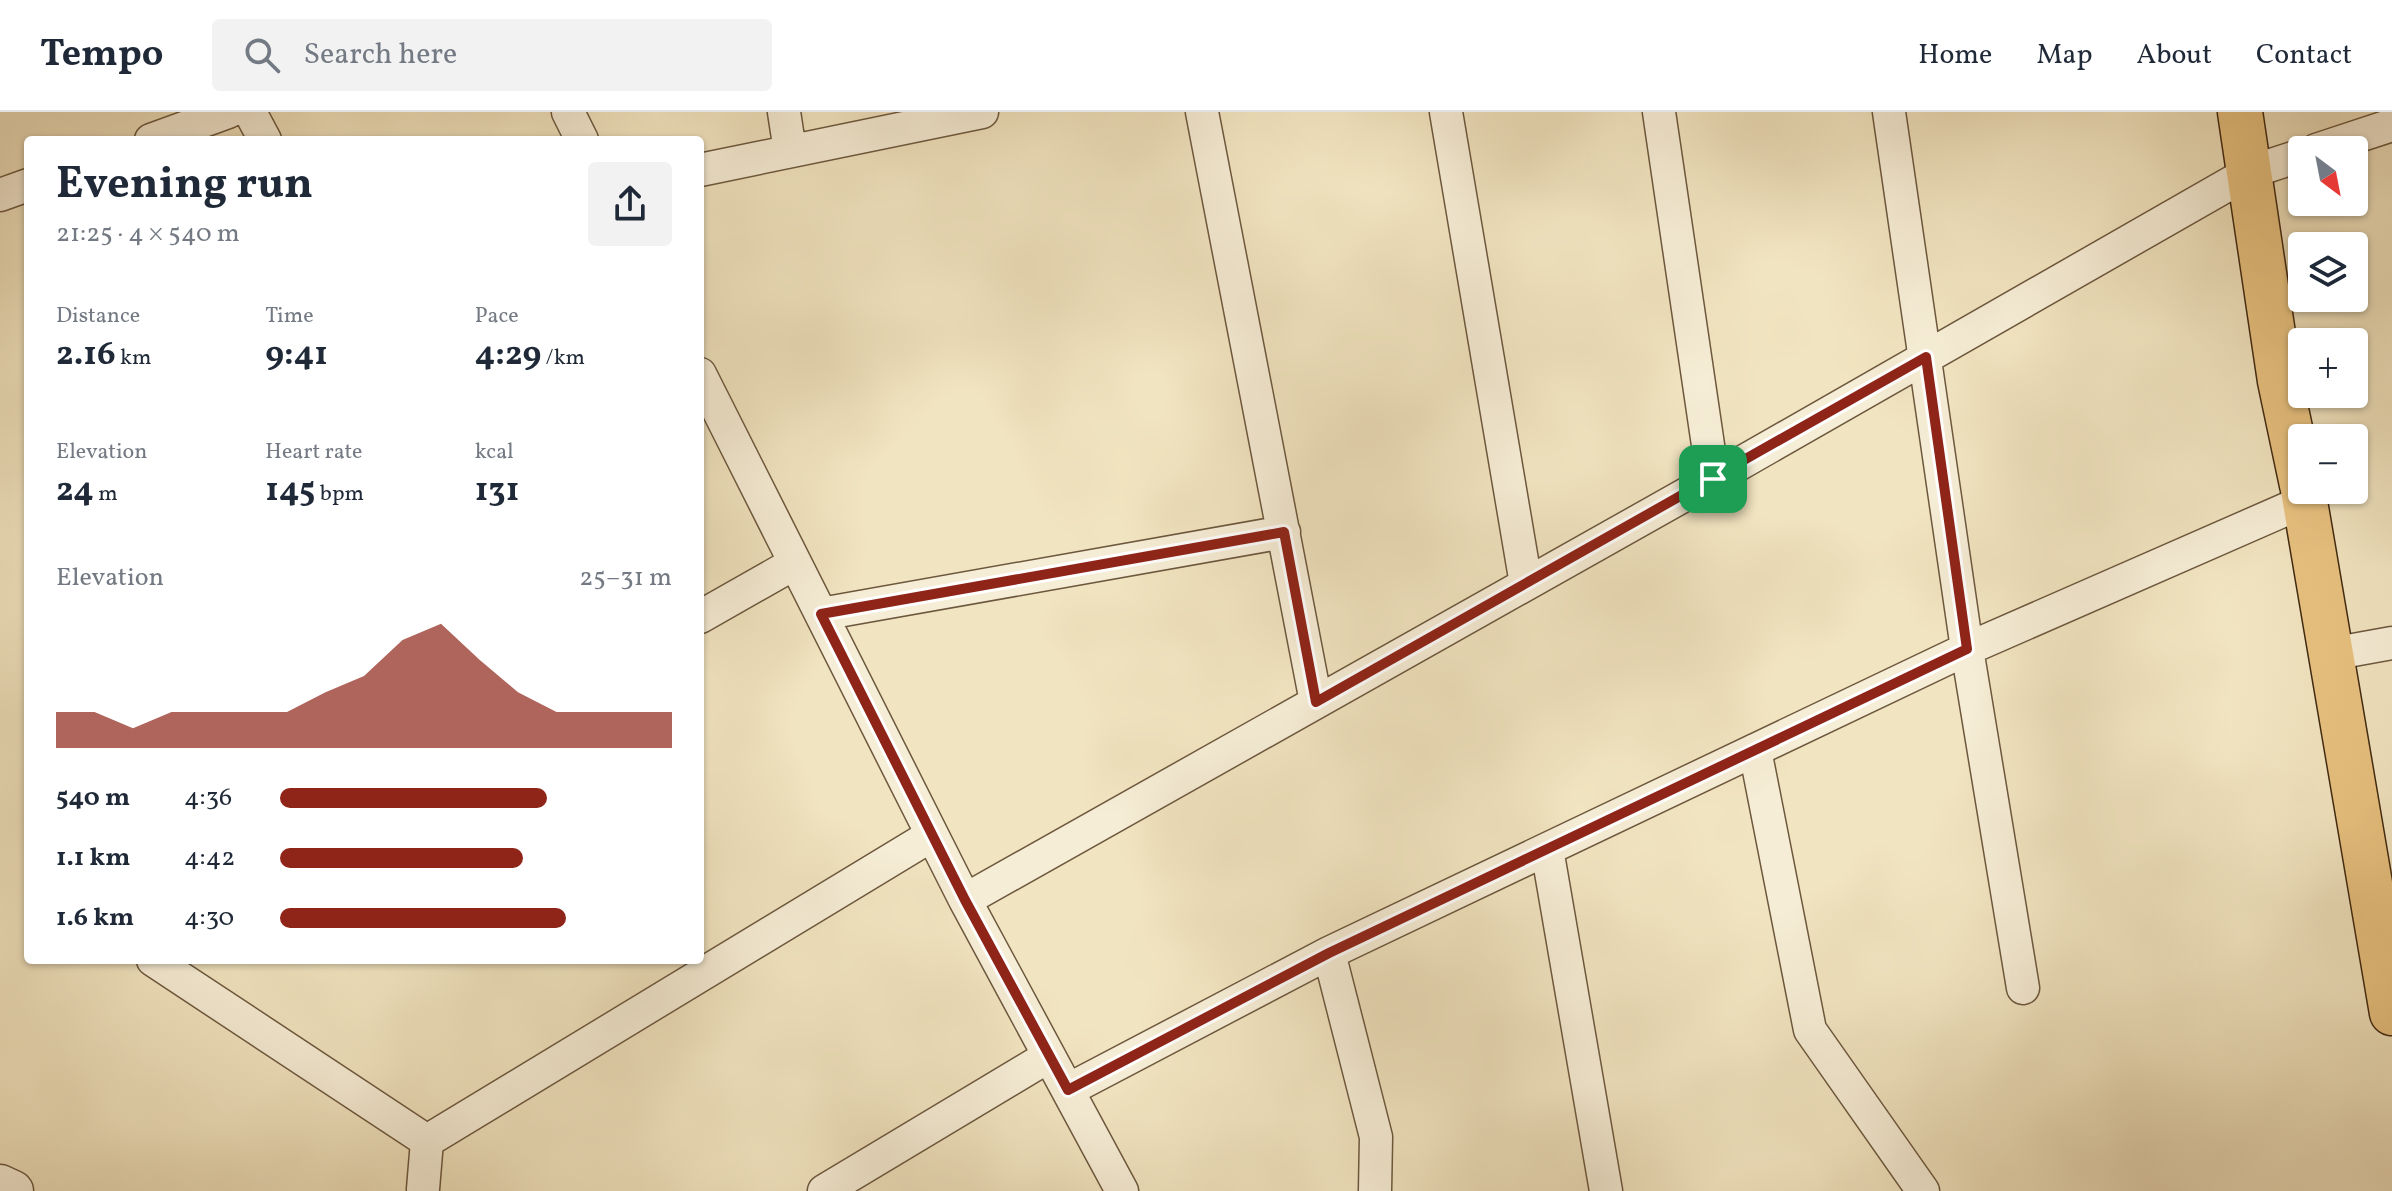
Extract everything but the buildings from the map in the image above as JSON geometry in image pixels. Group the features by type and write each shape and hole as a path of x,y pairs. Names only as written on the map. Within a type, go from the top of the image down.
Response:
{"main road":[{"path":"2240,112 2289,424"},
{"path":"2305,504 2392,1013"}],"street":[{"path":"162,136 228,112"},
{"path":"250,112 263,136"},
{"path":"568,112 580,136"},
{"path":"784,112 790,151"},
{"path":"704,169 982,112"},
{"path":"1202,112 1316,702"},
{"path":"1446,112 1526,584"},
{"path":"1659,112 1713,479"},
{"path":"1889,112 1967,649 2023,988"},
{"path":"2359,136 2392,125"},
{"path":"965,900 1713,479 2250,172 2288,160"},
{"path":"0,195 24,186"},
{"path":"704,382 965,900 1122,1191"},
{"path":"1068,1090 1329,953 2288,499"},
{"path":"821,614 1284,532"},
{"path":"704,615 795,563"},
{"path":"2331,654 2392,643"},
{"path":"1755,750 1810,1030 1923,1191"},
{"path":"427,1141 932,835"},
{"path":"1547,849 1606,1191"},
{"path":"1329,953 1376,1137 1375,1191"},
{"path":"159,964 427,1141"},
{"path":"824,1191 864,1181 1049,1056"},
{"path":"423,1190 427,1141"},
{"path":"0,1185 13,1191"}],"route":[{"path":"1926,357 1967,649 1329,953 1068,1090 965,900 821,614 1284,532 1316,702 1713,479 1926,357"}]}
